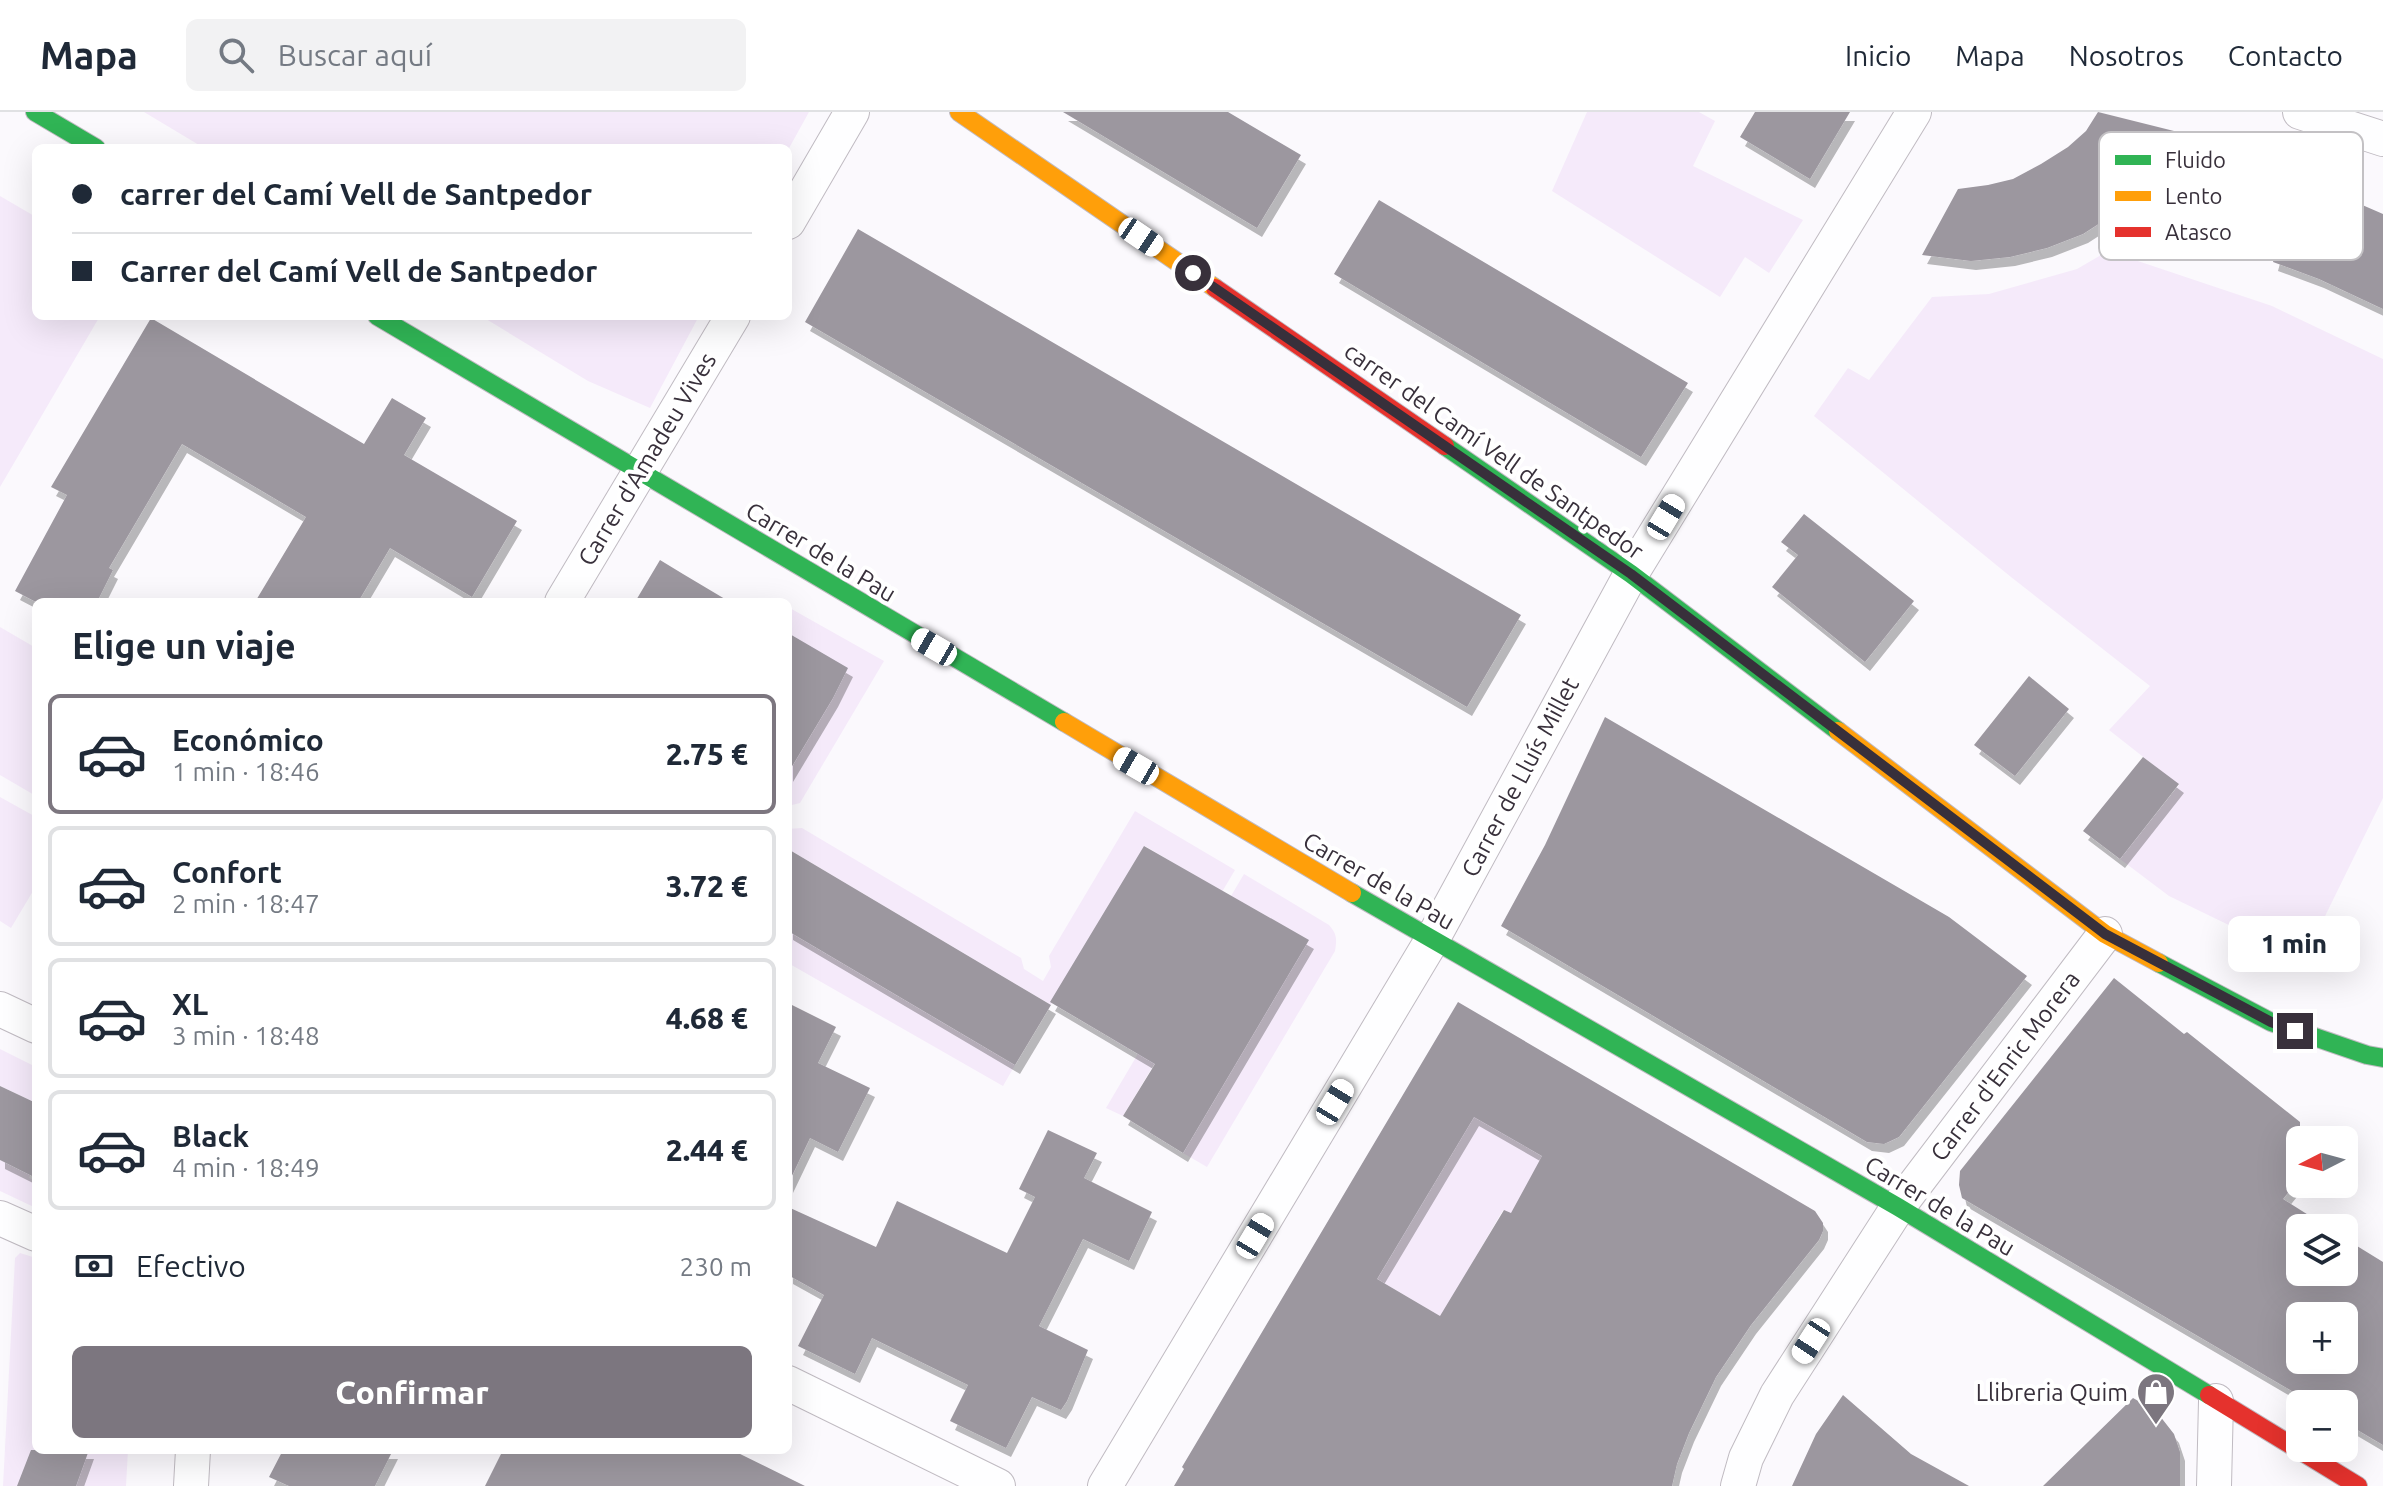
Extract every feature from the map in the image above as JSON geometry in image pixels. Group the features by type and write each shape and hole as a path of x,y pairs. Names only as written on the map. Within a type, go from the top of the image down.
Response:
{"street":[{"path":"35,112 89,144"},
{"path":"792,215 852,112"},
{"name":"carrer del Camí Vell de Santpedor","path":"959,112 1631,574 2105,934"},
{"name":"Carrer de Lluís Millet","path":"1105,1486 1432,940 1631,574 1914,112"},
{"path":"2300,112 2361,132"},
{"path":"2363,132 2383,139"},
{"name":"Carrer de la Pau","path":"384,320 1432,940 1898,1207 2358,1486"},
{"name":"Carrer d'Amadeu Vives","path":"564,598 731,320"},
{"path":"2105,934 2271,1022 2383,1058"},
{"name":"Carrer d'Enric Morera","path":"1738,1486 1746,1458 1777,1395 1898,1207 2105,934"},
{"path":"0,1009 32,1024"},
{"path":"0,1218 32,1232"},
{"path":"792,1385 998,1486"},
{"path":"2214,1486 2216,1401"},
{"path":"191,1486 193,1454"}],"shaded area":[{"path":"144,112 809,112 791,144 197,144"},
{"path":"1587,112 1699,112 1715,121 1693,166 1803,220 1769,273 1745,257 1720,297 1552,191"},
{"path":"0,196 32,215 32,320 98,320 0,487"},
{"path":"2099,256 2099,260 2135,260 2272,306 2383,359 2383,798 2303,961 2169,896 2120,859 2179,785 2109,730 2150,686 1814,416 1848,368 1869,380 1932,297 1989,294 2077,269"},
{"path":"488,320 697,320 650,408 588,381"},
{"path":"792,609 884,661 800,803 792,805 792,766 816,726 792,647"},
{"path":"0,627 32,646 32,794 0,775"},
{"path":"0,797 32,815 32,893 11,928 0,921"},
{"path":"1135,811 1235,870 1129,1049 1111,1038 1204,881 1145,846 1051,1005 792,851 792,829 802,828 1021,958 1024,969 1043,981 1051,967 1049,956"},
{"path":"1244,874 1329,925 1335,934 1336,947 1207,1167 1183,1153 1308,940 1249,906 1123,1116 1106,1108"},
{"path":"792,933 1015,1065 1003,1086 792,965"},
{"path":"0,1049 32,1065 32,1101 0,1086"},
{"path":"1479,1108 1496,1129 1542,1156 1514,1215 1503,1210 1441,1317 1377,1279"},
{"path":"0,1160 30,1175 32,1206 0,1191"},
{"path":"20,1253 32,1257 32,1454 128,1454 126,1486 3,1486 15,1258"}],"building":[{"path":"1063,112 1228,112 1301,155 1257,228"},
{"path":"1755,112 1850,112 1810,179 1740,137"},
{"path":"2098,112 2178,132 2099,132 2099,224 2083,234 2047,248 2010,257 1971,261 1922,255 1958,189 2013,179 2068,147 2086,131"},
{"path":"1379,200 1688,383 1641,457 1334,274"},
{"path":"2363,205 2383,214 2383,309 2319,279 2273,262 2363,260"},
{"path":"858,229 1521,615 1467,707 805,322"},
{"path":"150,320 154,320 364,444 392,398 426,418 404,455 517,521 472,597 390,548 360,598 257,598 306,517 182,444 109,568 113,570 99,598 32,600 15,591 67,495 51,487"},
{"path":"1804,514 1914,601 1865,662 1772,587 1798,555 1781,542"},
{"path":"660,560 723,598 637,598"},
{"path":"792,635 848,668 792,766"},
{"path":"2029,676 2069,709 2015,776 1974,745"},
{"path":"1605,717 1949,917 2027,976 1899,1137 1884,1144 1867,1142 1501,926 1545,845"},
{"path":"2143,757 2179,784 2120,859 2083,831"},
{"path":"1144,846 1309,940 1183,1153 1123,1116 1155,1064 1050,1002"},
{"path":"792,851 1051,1005 1015,1065 792,933"},
{"path":"2114,978 2300,1122 2300,1126 2286,1126 2286,1195 2283,1199 2307,1214 2286,1214 2286,1286 2358,1286 2358,1247 2383,1262 2383,1445 2358,1430 2358,1390 2290,1390 1962,1198 1960,1171"},
{"path":"1458,1002 1815,1211 1823,1223 1819,1240 1751,1325 1716,1377 1689,1433 1672,1486 1174,1486 1184,1469 1182,1467","holes":["1474,1117 1542,1156 1511,1213 1504,1210 1440,1316 1377,1279"]},
{"path":"792,1005 836,1027 818,1063 870,1088 838,1152 810,1138 792,1176"},
{"path":"0,1086 32,1101 32,1176 0,1160"},
{"path":"1048,1130 1097,1153 1084,1178 1152,1212 1129,1261 1083,1239 1039,1326 1088,1350 1061,1410 1032,1397 1006,1448 950,1421 968,1385 872,1338 855,1374 798,1346 824,1295 792,1277 792,1209 876,1247 897,1201 1007,1253 1035,1197 1019,1189"},
{"path":"1843,1395 1911,1454 1969,1486 1792,1486 1816,1434"},
{"path":"2133,1398 2156,1411 2174,1434 2180,1452 2180,1486 2043,1486"},
{"path":"31,1450 32,1454 88,1454 76,1486 17,1486"},
{"path":"281,1454 391,1454 375,1486 289,1486 269,1477"},
{"path":"501,1454 740,1454 805,1486 485,1486"}],"traffic: fast":[{"path":"35,112 89,144"},
{"path":"384,320 1064,722"},
{"path":"1445,446 1631,574 1838,731"},
{"path":"1352,893 1898,1207 2209,1395"},
{"path":"2159,963 2271,1022 2383,1058"}],"traffic: slow":[{"path":"959,112 1215,288"},
{"path":"1064,722 1352,893"},
{"path":"1838,731 2105,934 2159,963"}],"traffic: jam":[{"path":"1215,288 1445,446"},
{"path":"2209,1395 2358,1486"}],"place":[{"name":"Llibreria Quim","path":"2156,1426"}],"route":[{"path":"1193,273 1631,574 2105,934 2271,1022 2295,1031"}]}
